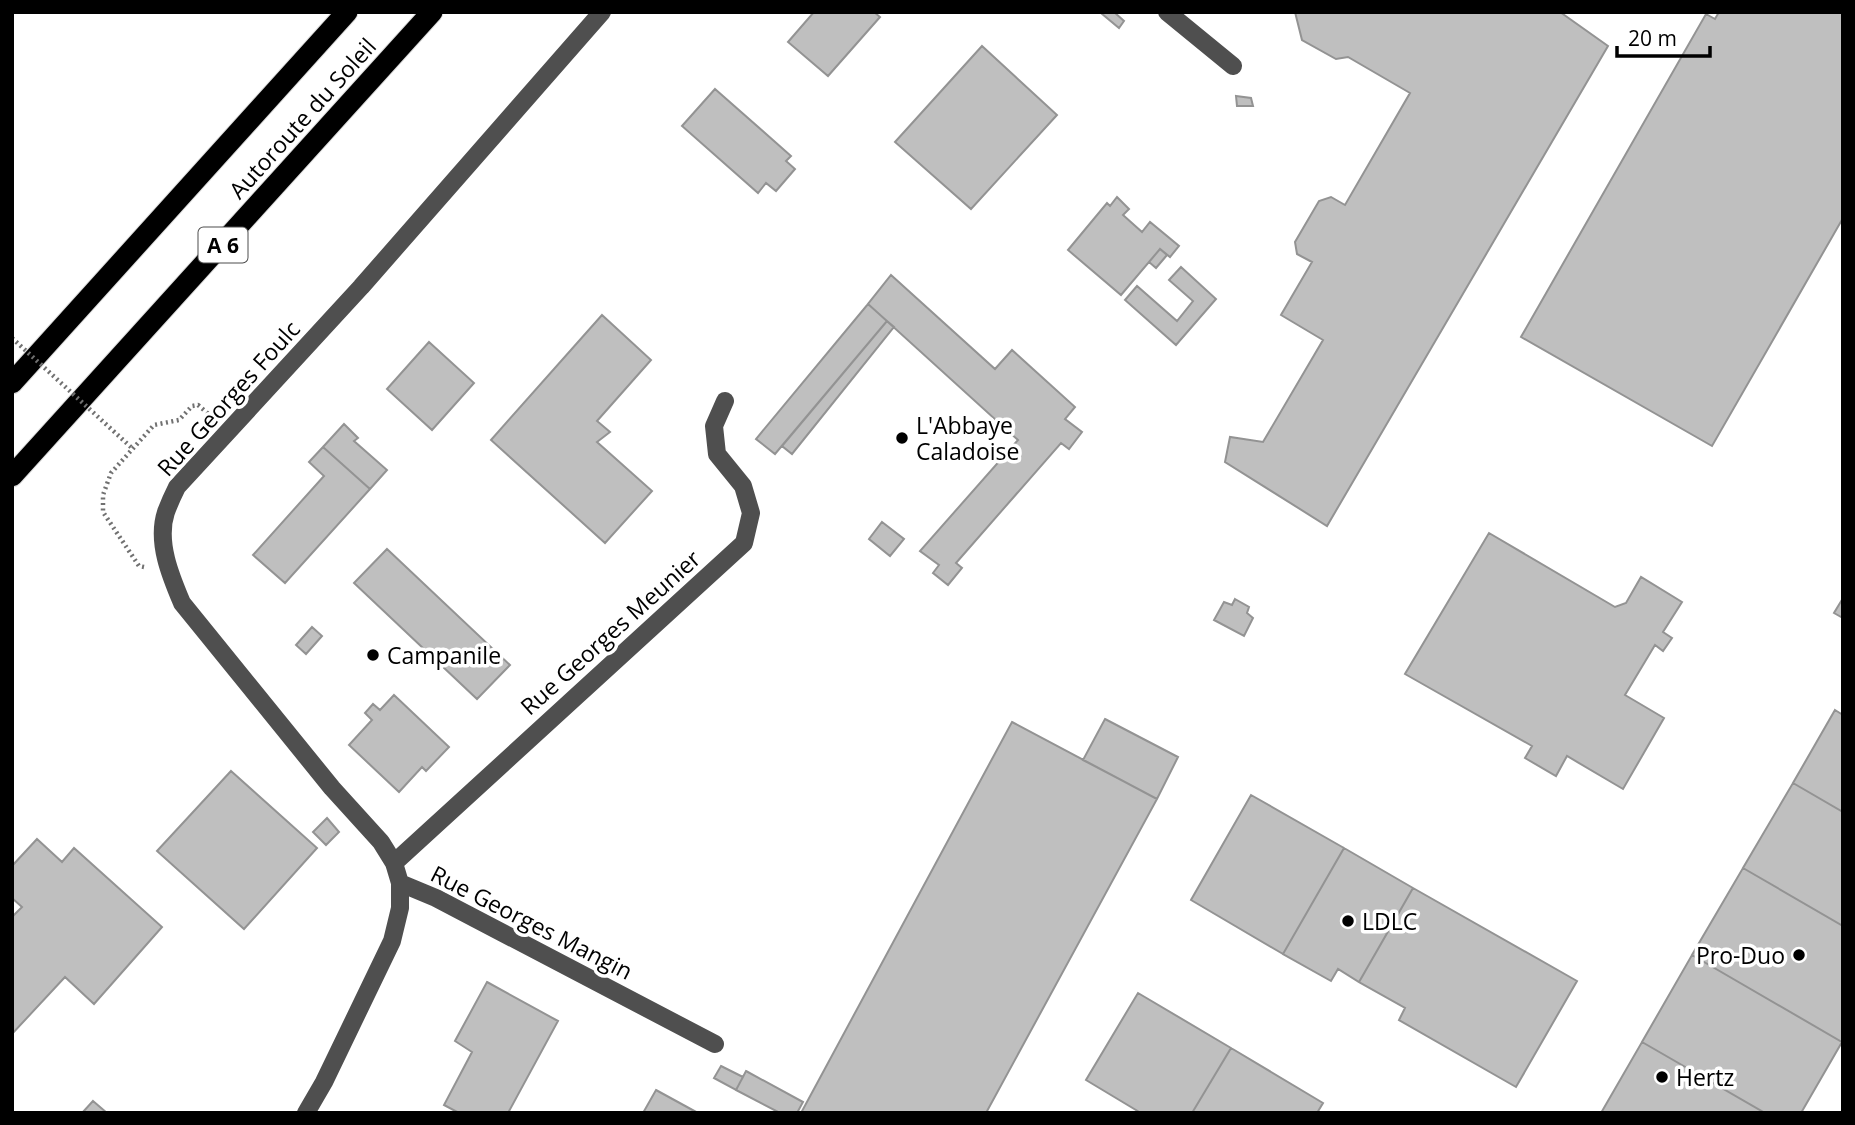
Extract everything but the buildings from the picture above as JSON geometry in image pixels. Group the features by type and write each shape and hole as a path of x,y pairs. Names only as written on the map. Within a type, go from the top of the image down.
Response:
{"highway":[{"name":"Autoroute du Soleil","path":"12,383 347,12"},
{"name":"Autoroute du Soleil","path":"12,476 432,12"}],"street":[{"name":"Rue Georges Foulc","path":"400,883 394,863 381,842 332,788 182,603 169,572 164,541 164,515 177,487 361,287 602,12"},
{"path":"1167,12 1233,66"},
{"name":"Rue Georges Meunier","path":"394,863 744,543 751,513 743,486 717,454 714,426 725,401"},
{"name":"Rue Georges Mangin","path":"306,1113 324,1082 392,942 400,908 400,883 436,898 715,1044"}],"path":[{"path":"12,338 133,449"},
{"path":"169,572 139,566 103,512 103,495 111,474 154,425 179,420 192,406 198,405 228,431"}],"place":[{"name":"L'Abbaye Caladoise","path":"902,438"},
{"name":"Campanile","path":"373,655"},
{"name":"LDLC","path":"1348,921"},
{"name":"Pro-Duo","path":"1799,955"},
{"name":"Hertz","path":"1662,1077"}]}
